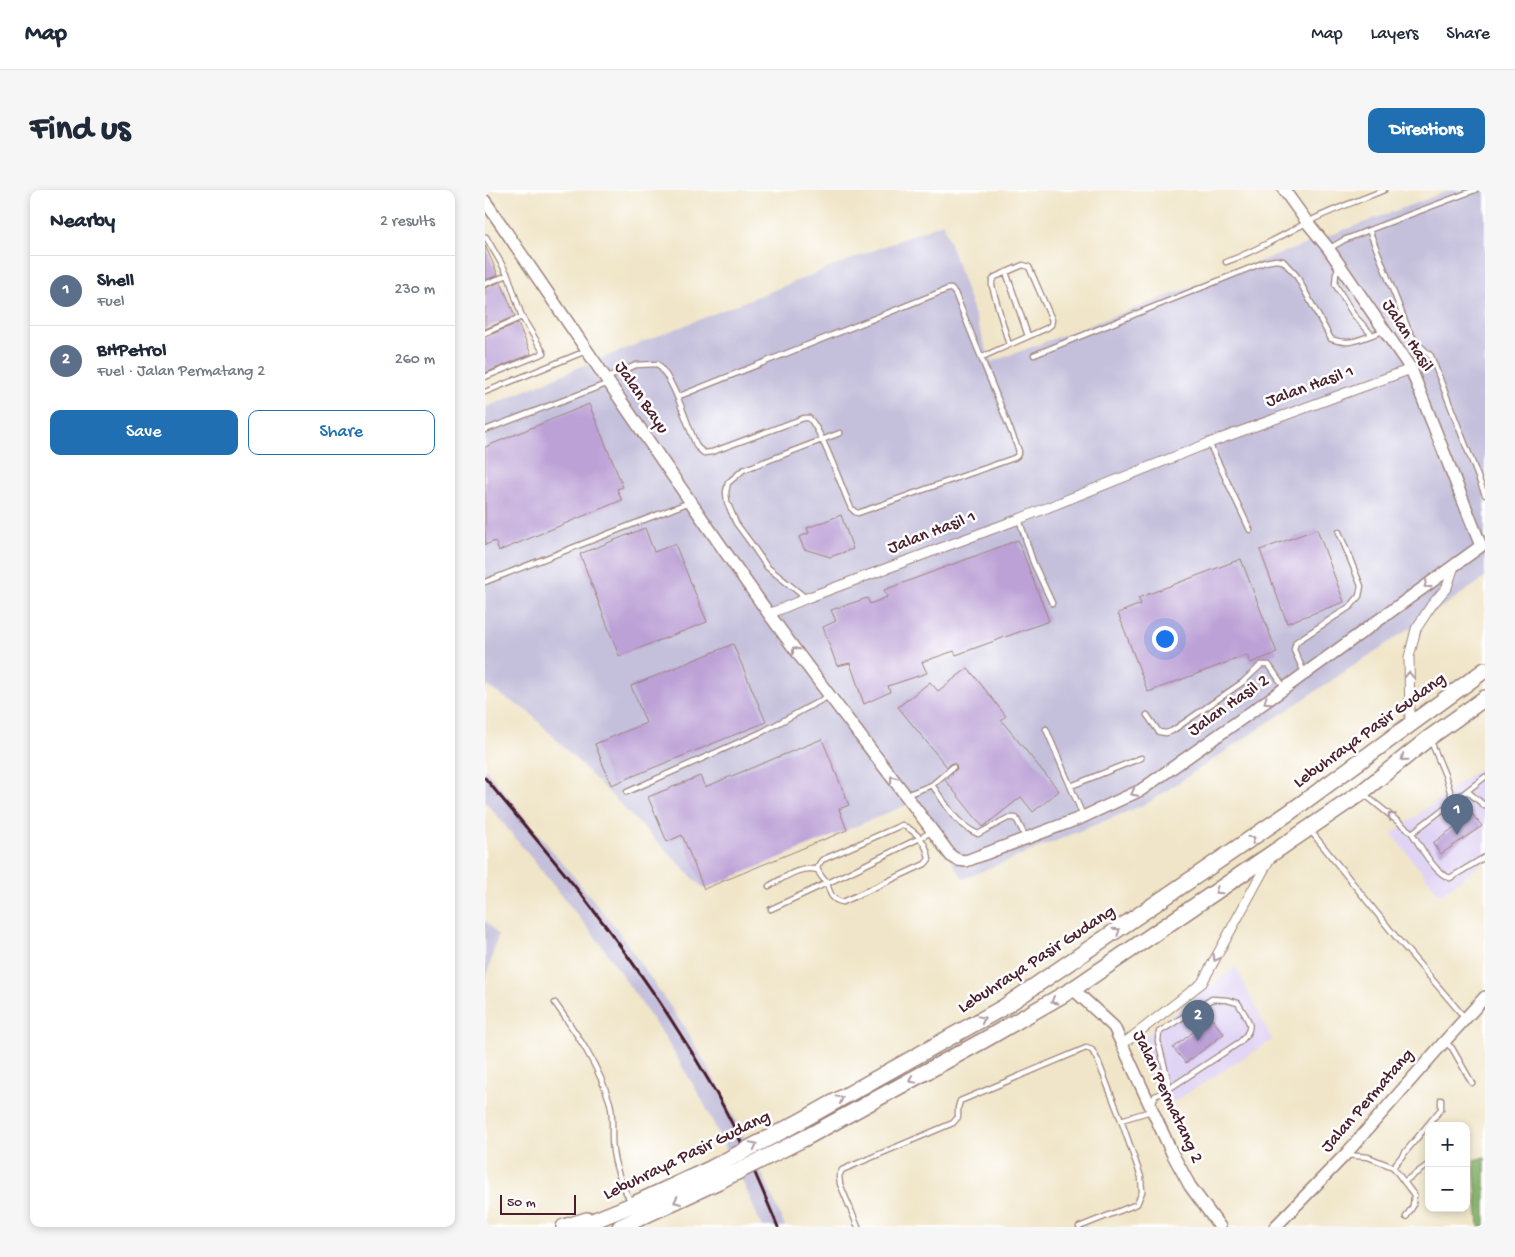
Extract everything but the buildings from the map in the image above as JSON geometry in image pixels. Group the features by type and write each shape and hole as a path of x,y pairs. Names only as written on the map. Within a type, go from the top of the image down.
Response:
{"highway":[{"name":"Lebuhraya Pasir Gudang","path":"578,1227 632,1205 711,1168 797,1123 1004,1007 1291,812 1485,670"},
{"name":"Lebuhraya Pasir Gudang","path":"620,1227 805,1138 987,1039 1073,989 1362,792 1429,738 1485,698"},
{"path":"564,1227 617,1211"},
{"path":"624,1227 643,1217"}],"street":[{"name":"Jalan Hasil","path":"1284,190 1328,248 1411,369 1483,544"},
{"name":"Jalan Bayu","path":"485,201 769,614"},
{"name":"Jalan Hasil 1","path":"769,614 1019,519 1209,443 1411,369"},
{"name":"Jalan Hasil 2","path":"933,831 951,856 958,860 966,861 1083,817 1141,790 1305,674 1483,544"},
{"path":"1410,724 1409,657 1416,629 1431,606 1447,587 1454,566"},
{"path":"769,614 829,696 933,831"},
{"path":"1123,1044 1202,983 1273,854"},
{"name":"Jalan Permatang 2","path":"1073,989 1115,1027 1151,1111 1190,1186 1220,1227"},
{"name":"Jalan Permatang","path":"1275,1227 1345,1155 1443,1042 1485,997"}],"lane":[{"path":"1226,262 1245,256 1307,222 1384,190"},
{"path":"1328,248 1369,230 1475,190"},
{"path":"1369,230 1409,330 1416,342 1431,356 1485,495"},
{"path":"485,238 509,275 522,317 544,353 485,378"},
{"path":"1034,355 1265,262 1276,260 1283,261 1296,275 1331,340 1342,343 1354,342 1385,330"},
{"path":"982,357 1009,345 1051,325 1052,320 1029,267 1023,265 995,277 992,281 1009,345"},
{"path":"1339,266 1335,284 1353,314 1372,335"},
{"path":"1006,272 1028,336"},
{"path":"485,284 509,275"},
{"path":"485,430 608,381 636,365 657,364 663,370 677,396 697,446 703,453 712,452 807,418 813,422 851,508 857,513 1014,458 1019,454 1019,448 954,291 948,289 677,396"},
{"path":"485,333 522,317"},
{"path":"485,392 587,350"},
{"path":"807,598 767,567 736,524 727,502 726,492 728,483 743,470 840,433"},
{"path":"1209,443 1250,530"},
{"path":"485,582 691,502"},
{"path":"1019,519 1033,562 1052,603"},
{"path":"1305,674 1294,650 1297,642 1351,606 1359,596 1361,586 1339,532"},
{"path":"1147,715 1159,732 1166,733 1243,682 1261,665 1269,666 1285,688"},
{"path":"627,792 762,732 829,696"},
{"path":"1047,729 1083,817"},
{"path":"1429,738 1445,775 1453,801"},
{"path":"1071,786 1141,758"},
{"path":"906,795 932,785 953,767"},
{"path":"1412,833 1485,777"},
{"path":"932,785 954,817 966,828 978,834 1008,818 1016,818 1026,839"},
{"path":"1467,791 1485,806"},
{"path":"1362,792 1412,833 1445,877 1450,878 1485,856"},
{"path":"900,825 904,825 920,838 929,855 929,859 925,864 843,902 836,901 833,898 827,883 818,870 818,864 822,860 900,825"},
{"path":"1308,828 1396,938 1465,1018"},
{"path":"771,909 933,831"},
{"path":"769,886 803,868 818,870"},
{"path":"1121,1120 1151,1111 1155,1096 1170,1088 1247,1036 1250,1031 1250,1024 1238,1003 1212,999 1159,1032 1157,1041 1170,1088"},
{"path":"555,1003 583,1045 598,1072 610,1103 616,1166 623,1188 632,1205"},
{"path":"1443,1042 1452,1048 1473,1083"},
{"path":"858,1227 840,1184 839,1176 842,1170 953,1123 958,1118 960,1101 1087,1048 1091,1050 1098,1061 1121,1120 1141,1177 1142,1192 1137,1204 1079,1227"},
{"path":"1393,1167 1441,1109 1441,1100"},
{"path":"1345,1155 1368,1157 1393,1167 1414,1195 1413,1206 1406,1217"},
{"path":"1405,1182 1425,1167"}],"shaded area":[{"path":"1451,190 1485,190 1485,578 1148,803 963,879 912,803 704,889 530,713 485,685 485,408 582,366 943,223 991,362"},
{"path":"1485,764 1485,861 1440,895 1392,834"},
{"path":"485,769 616,928 685,1028 720,1089 767,1184 785,1227 762,1227 747,1191 702,1100 667,1041 600,943 485,801"},
{"path":"485,920 498,935 485,982"},
{"path":"1236,967 1272,1040 1164,1108 1136,1043"}],"green space":[{"path":"1485,1157 1485,1227 1479,1227 1474,1160"}],"railway":[{"path":"485,778 602,921 670,1018 725,1109 778,1227"}],"place":[{"name":"Shell","path":"1457,835"},
{"name":"BHPetrol","path":"1198,1041"}]}
